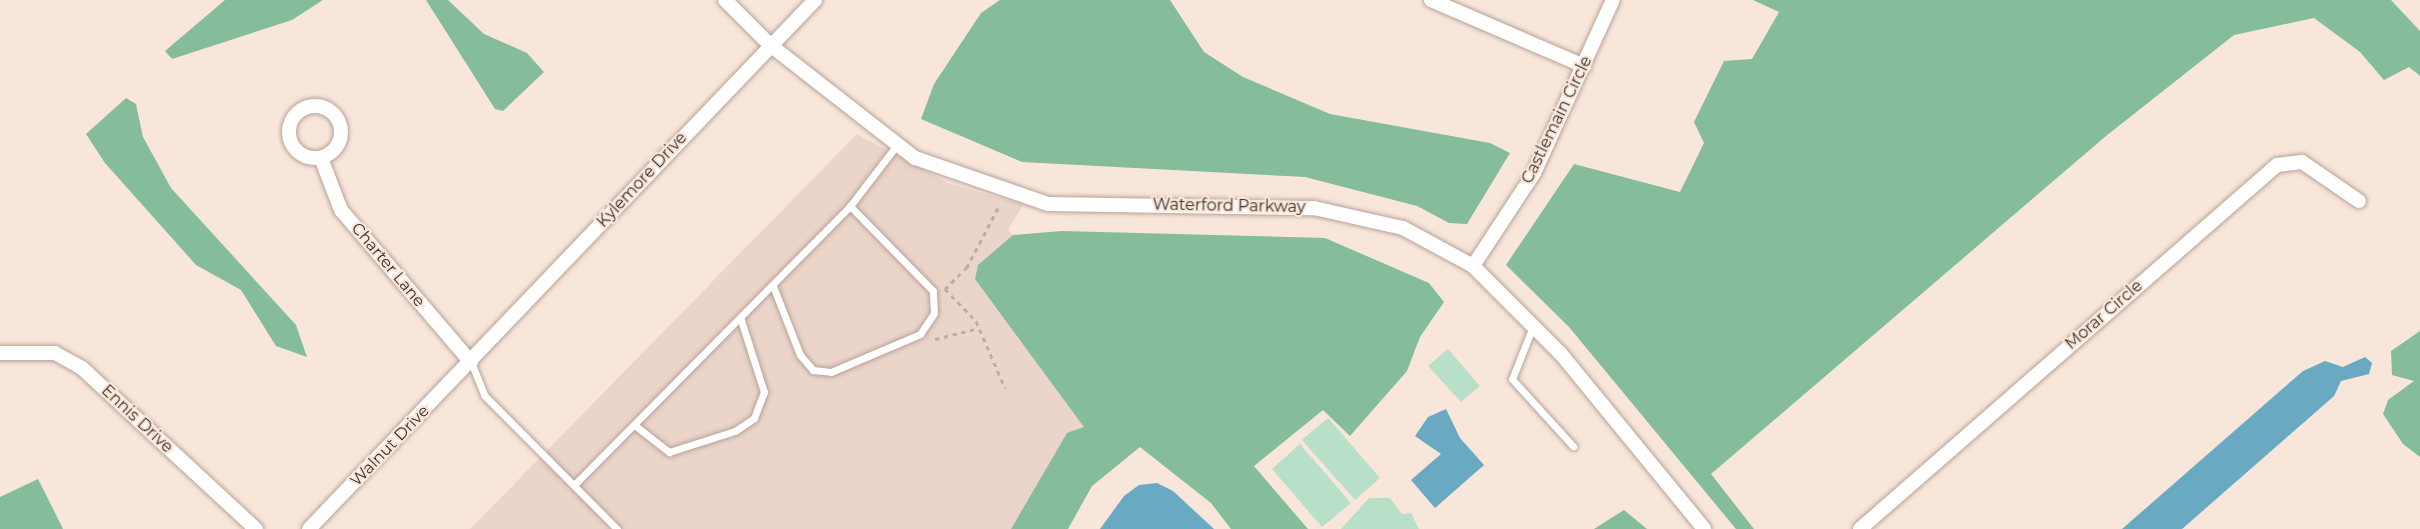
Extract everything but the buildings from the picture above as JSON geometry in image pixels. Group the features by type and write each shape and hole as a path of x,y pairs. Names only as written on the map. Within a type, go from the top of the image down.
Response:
{"street":[{"name":"Waterford Parkway","path":"725,0 768,44 896,146 915,158 1047,204 1290,205 1403,228 1473,266 1533,326 1704,529"},
{"name":"Kylemore Drive","path":"471,362 768,44 815,0"},
{"path":"1431,0 1584,66"},
{"name":"Castlemain Circle","path":"1473,266 1534,173 1613,0"},
{"name":"Charter Lane","path":"321,158 341,210 471,362"},
{"name":"Morar Circle","path":"1860,529 2277,165 2302,162 2359,201"},
{"name":"Ennis Drive","path":"0,352 55,353 82,368 256,529"},
{"name":"Walnut Drive","path":"309,529 471,362"}],"lane":[{"path":"574,486 637,427 850,206 896,146"},
{"path":"773,286 800,355 813,370 831,372 920,334 934,312 933,291 850,206"},
{"path":"637,427 669,452 735,431 754,418 764,392 741,320"},
{"path":"1533,326 1512,379 1573,446"},
{"path":"471,362 484,395 617,529"}],"path":[{"path":"998,208 967,267 945,289 979,328 1005,388"},
{"path":"936,339 979,328"}],"shaded area":[{"path":"857,134 948,183 1023,205 1008,230 1143,372 1050,529 470,529"}],"green space":[{"path":"225,0 323,0 292,20 172,59 165,51"},
{"path":"426,0 448,0 484,34 527,53 544,72 503,111 495,109"},
{"path":"1000,0 1170,0 1204,52 1243,77 1330,114 1490,143 1510,153 1467,224 1449,223 1417,206 1305,177 1022,162 921,119 934,84 981,13"},
{"path":"1753,0 2391,0 2420,31 2420,76 2409,67 2384,80 2360,52 2314,18 2234,35 2106,136 1711,474 1754,529 1736,529 1569,327 1506,265 1574,164 1680,192 1704,143 1694,122 1724,61 1752,59 1779,12"},
{"path":"126,98 136,104 143,137 171,188 296,325 307,357 276,346 241,290 196,265 105,163 86,134"},
{"path":"1062,231 1325,238 1429,283 1444,302 1420,337 1407,371 1350,436 1323,410 1254,466 1308,529 1231,529 1211,503 1140,447 1092,486 1068,529 1011,529 1067,433 1084,427 975,279 978,265 1013,235"},
{"path":"2420,331 2420,457 2403,444 2383,414 2388,400 2414,381 2392,375 2391,351"},
{"path":"1448,349 1480,386 1461,402 1428,366"},
{"path":"1328,418 1380,478 1355,500 1302,440"},
{"path":"1300,444 1351,503 1322,527 1272,469"},
{"path":"38,479 63,529 0,529 0,497"},
{"path":"1369,498 1390,498 1402,514 1411,513 1419,529 1341,529"},
{"path":"1624,510 1647,529 1594,529 1597,527"}],"water":[{"path":"2365,357 2372,363 2369,374 2341,381 2334,396 2182,529 2122,529 2303,371 2325,361 2343,367"},
{"path":"1446,409 1460,438 1484,465 1435,508 1411,480 1441,454 1415,436 1428,417"},
{"path":"1157,483 1173,491 1214,529 1100,529 1124,496 1139,485"}]}
